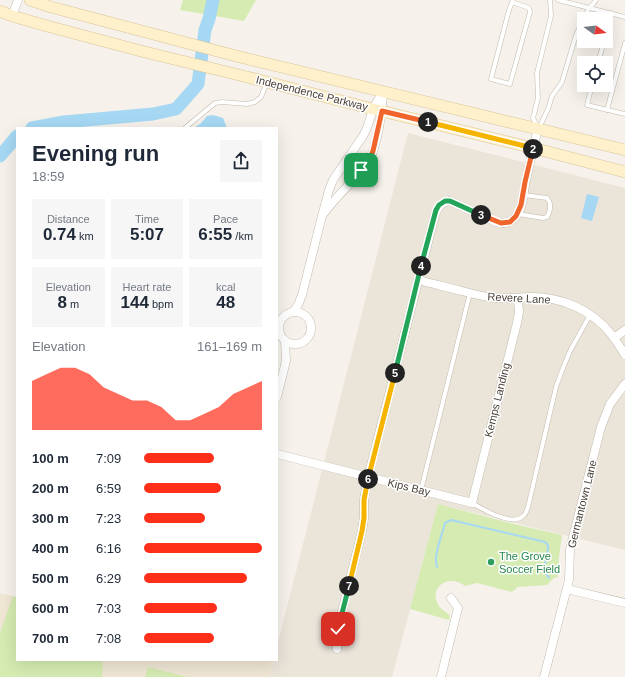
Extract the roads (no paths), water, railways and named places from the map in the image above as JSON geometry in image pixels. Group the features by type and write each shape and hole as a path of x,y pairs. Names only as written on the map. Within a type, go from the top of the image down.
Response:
{"main road":[{"name":"Independence Parkway","path":"30,0 51,7 240,57 625,150"},
{"name":"Independence Parkway","path":"0,11 12,16 141,51 625,172"}],"street":[{"path":"12,16 18,0"},
{"path":"293,312 302,295 329,190 333,180 363,136 377,110 383,91"},
{"path":"322,216 369,160 373,151 377,110"},
{"path":"337,649 339,624 362,531 364,500 368,477 434,214 439,205 445,201 450,201 496,222 510,222 518,214 521,205 538,128"},
{"name":"Revere Lane","path":"418,280 496,298 539,297 557,300 574,306 590,315 602,325 614,338 625,354"},
{"path":"286,361 295,346 305,340 310,332 310,322 303,304 302,295"},
{"name":"Kemps Landing","path":"472,503 517,323 519,312 518,298"},
{"path":"300,343 290,344 281,337 278,331 280,317 293,312 298,312 307,317"},
{"path":"614,338 625,330"},
{"path":"278,393 286,361 285,341"},
{"name":"Germantown Lane","path":"544,677 569,580 570,549 601,427 610,404 625,384"},
{"name":"Kips Bay","path":"278,454 472,503"},
{"path":"567,589 625,603"},
{"path":"441,677 458,608 451,598"}],"lane":[{"path":"538,128 533,118 538,98 537,73 551,16 550,0"},
{"path":"558,0 604,12"},
{"path":"538,128 548,109 552,96 562,82 576,35 589,8 596,0"},
{"path":"513,1 529,8 530,12 510,84 491,79 513,1"},
{"path":"613,14 625,16"},
{"path":"607,110 625,42"},
{"path":"186,127 215,104 222,102 247,104 255,102 261,97 267,82"},
{"path":"590,92 587,105 625,114"},
{"path":"518,214 544,218 547,217 550,211 550,201 547,198 523,195"},
{"path":"421,490 470,293"},
{"path":"472,503 487,512 508,519 522,518 525,515 528,508 558,380 570,351 590,315"}],"water":[{"path":"213,115 223,118 227,127 195,127 200,124 207,116"},
{"path":"587,194 599,197 592,221 581,218"}],"waterway":[{"path":"37,127 64,122 153,114 176,109 198,84 205,30 213,0"},
{"path":"0,156 16,137"},
{"path":"437,567 437,551 445,523 451,520 545,542 548,545 548,548 544,570 549,578"}],"place":[{"name":"The Grove Soccer Field","path":"491,562"}]}
